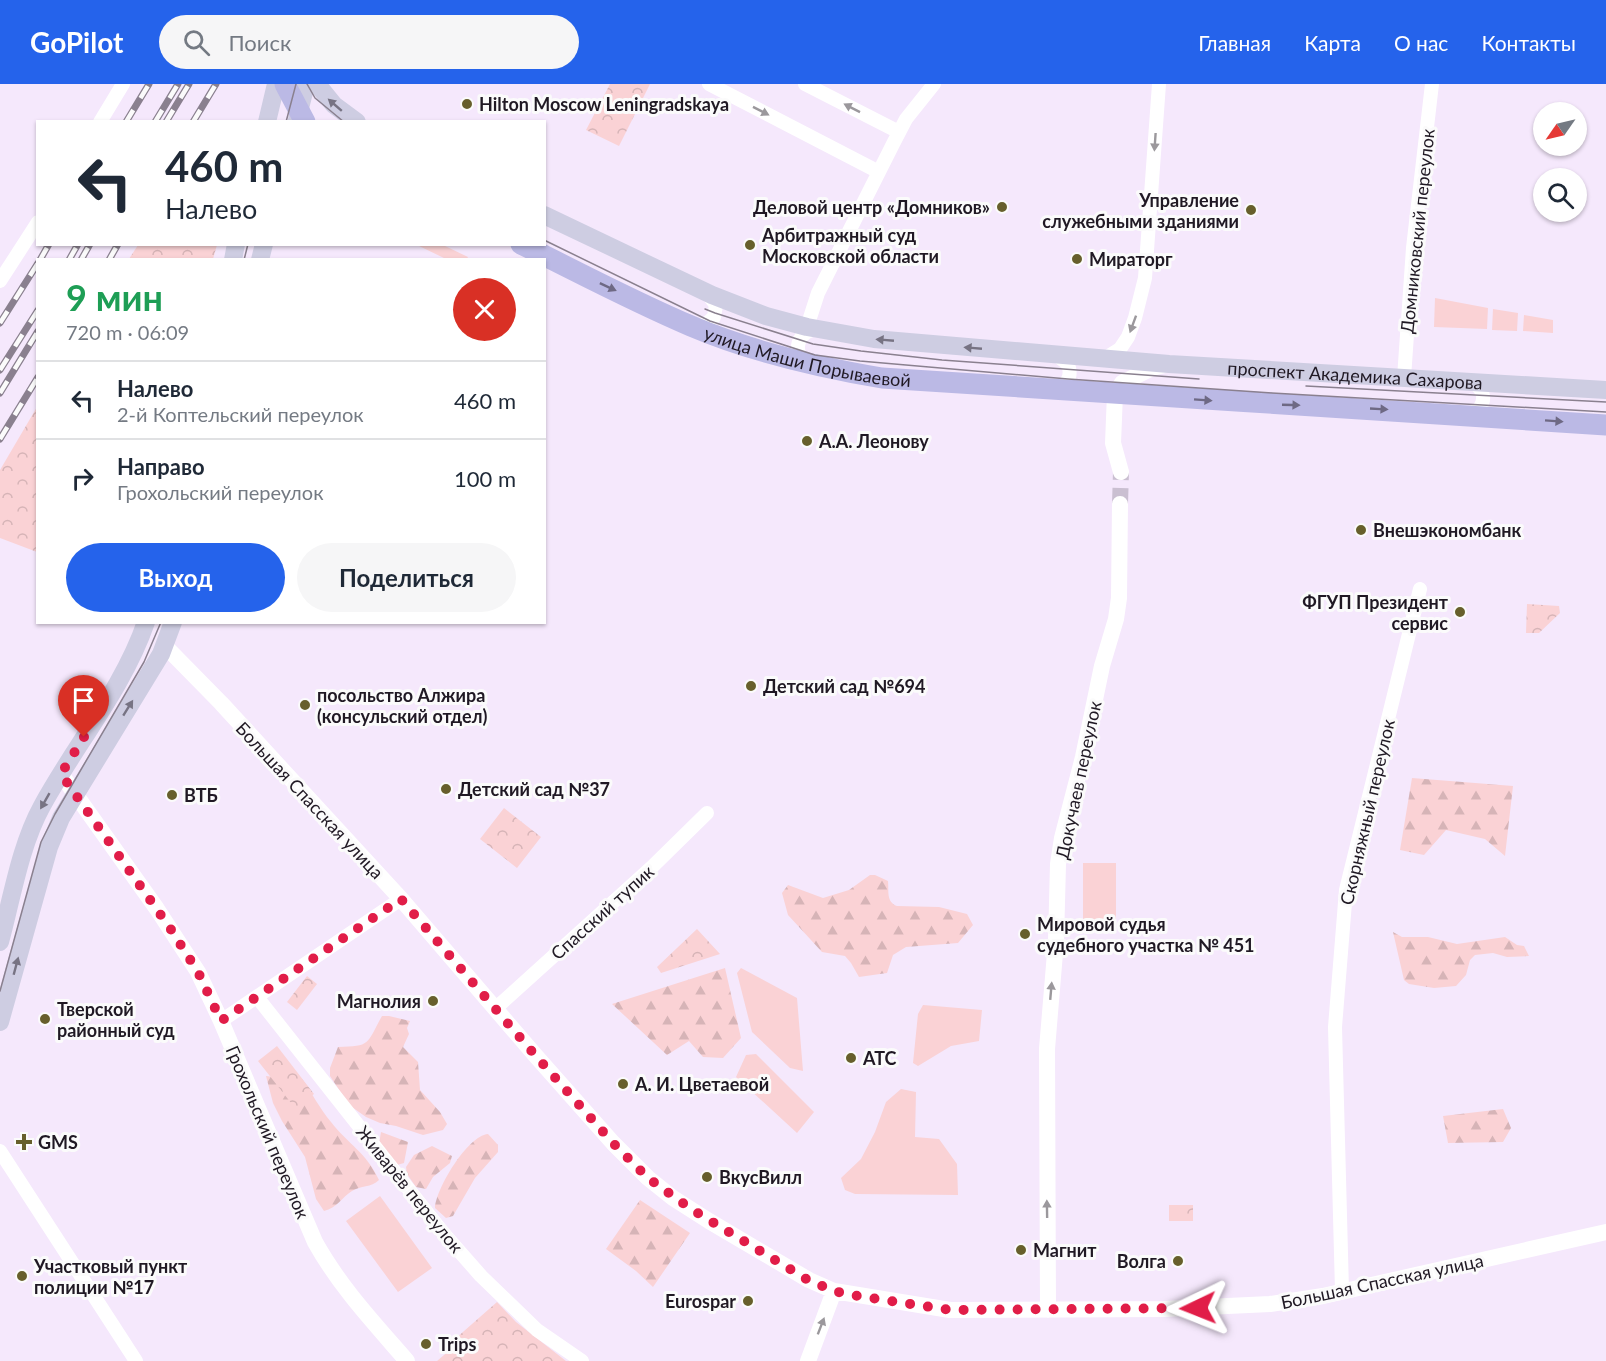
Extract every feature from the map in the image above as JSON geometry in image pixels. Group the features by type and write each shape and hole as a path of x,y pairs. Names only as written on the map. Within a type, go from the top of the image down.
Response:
{"main road":[{"path":"267,120 276,84"},
{"path":"285,84 300,118"},
{"path":"300,118 306,84"},
{"path":"317,84 334,105 354,120"},
{"name":"улица Маши Порываевой","path":"546,216 707,293 766,316 813,328 874,339 1104,359"},
{"name":"улица Маши Порываевой","path":"525,246 692,327 812,366 882,378 1115,394"},
{"name":"проспект Академика Сахарова","path":"1104,359 1606,390"},
{"name":"проспект Академика Сахарова","path":"1115,394 1467,414 1606,425"},
{"path":"0,942 28,837 41,807 123,674 145,624"},
{"path":"0,1022 49,848 75,794 165,646 172,624"}],"street":[{"path":"101,120 123,84"},
{"path":"709,84 879,172"},
{"path":"805,84 899,132"},
{"path":"812,366 799,356 797,344 802,334 813,328 818,293 906,119 934,84"},
{"path":"1104,359 1120,349 1128,337 1145,278 1159,84"},
{"name":"Домниковский переулок","path":"1404,378 1413,248 1432,84"},
{"path":"0,281 36,225"},
{"path":"692,327 706,324 714,317 716,305 707,293"},
{"path":"1051,390 1065,384 1070,374 1068,364 1056,355"},
{"path":"1121,472 1113,443 1115,394 1122,383 1169,364"},
{"path":"1467,382 1479,387 1483,401 1479,409 1467,414"},
{"name":"Докучаев переулок","path":"1048,1310 1047,1049 1056,941 1058,864 1102,666 1116,620 1119,598 1120,504"},
{"name":"Скорняжный переулок","path":"1342,1291 1335,1028 1346,890 1420,589"},
{"name":"Большая Спасская улица","path":"165,646 401,899 605,1134 648,1178 673,1198 709,1221 808,1280 834,1291 950,1310 1048,1310 1270,1304 1342,1291 1606,1232"},
{"name":"Грохольский переулок","path":"61,774 170,928 198,972 301,1210 329,1267 407,1361"},
{"name":"Спасский тупик","path":"496,1008 652,867 707,813"},
{"path":"221,1021 401,899"},
{"name":"Живарёв переулок","path":"257,997 444,1234 481,1276 537,1330 582,1361"},
{"path":"0,1151 136,1361"},
{"path":"808,1361 834,1291"}],"green space":[{"path":"610,84 650,84 619,146 586,130"},
{"path":"137,246 217,246 213,258 130,258"},
{"path":"419,246 445,246 468,257 444,258"},
{"path":"1435,298 1488,308 1487,329 1434,327"},
{"path":"1493,309 1518,313 1517,331 1492,330"},
{"path":"1524,315 1553,320 1553,333 1523,331"},
{"path":"36,409 36,551 0,538 0,470"},
{"path":"1527,604 1559,606 1560,613 1539,633 1526,633"},
{"path":"1412,778 1513,786 1505,856 1485,839 1446,830 1424,855 1400,850"},
{"path":"504,808 541,837 517,868 480,839"},
{"path":"1083,863 1116,863 1116,924 1083,924"},
{"path":"870,875 888,881 891,902 897,906 939,907 967,914 973,925 958,943 906,947 893,955 887,973 859,977 845,956 822,952 788,915 782,893 788,885 823,898 849,890"},
{"path":"697,929 720,954 661,973 657,967"},
{"path":"1393,932 1402,937 1428,937 1457,944 1505,937 1517,945 1524,946 1529,956 1507,957 1493,953 1475,955 1470,960 1466,975 1456,986 1434,988 1409,984 1404,980"},
{"path":"725,968 741,1038 723,1058 703,1057 689,1041 667,1055 612,1004"},
{"path":"741,968 797,998 803,1071 790,1068 752,1032 737,973"},
{"path":"307,976 317,984 297,1010 287,1002"},
{"path":"923,1005 982,1010 979,1041 951,1046 918,1066 913,1063 918,1014"},
{"path":"382,1016 410,1021 407,1028 409,1034 403,1047 418,1062 420,1090 440,1112 447,1124 443,1130 423,1135 366,1117 349,1105 330,1076 330,1068 338,1047 357,1046 366,1042"},
{"path":"277,1046 314,1094 295,1108 258,1061"},
{"path":"756,1054 814,1112 797,1133 736,1077 746,1055"},
{"path":"266,1076 302,1079 327,1117 369,1163 379,1180 352,1191 324,1211 316,1199 305,1157 273,1103"},
{"path":"901,1089 916,1092 915,1137 939,1139 957,1164 958,1195 855,1194 845,1190 841,1178 861,1159 875,1132 886,1102"},
{"path":"1503,1109 1511,1128 1503,1142 1448,1143 1443,1116"},
{"path":"381,1132 408,1142 404,1163 397,1165 379,1144"},
{"path":"488,1134 498,1145 498,1152 475,1178 453,1216 446,1218 435,1208 447,1177 462,1153 480,1137"},
{"path":"432,1146 452,1156 450,1163 433,1177 426,1189 416,1187 407,1174 406,1167 414,1155"},
{"path":"380,1196 432,1268 398,1292 346,1221"},
{"path":"640,1200 690,1233 653,1287 606,1249"},
{"path":"1169,1205 1193,1205 1193,1221 1169,1221"},
{"path":"497,1302 516,1322 566,1361 437,1361 458,1343 455,1339"}],"tunnel":[{"path":"1120,504 1121,472"}],"tram line":[{"path":"287,120 296,84"},
{"path":"307,84 315,98 342,120"},
{"path":"546,241 710,321 815,355 1068,379 1606,412"},
{"path":"244,258 248,246"},
{"path":"705,309 813,344 861,351 942,360 1199,379"},
{"path":"1306,386 1606,402"},
{"path":"0,991 41,842 144,662 160,624"}],"railway":[{"path":"127,120 149,84"},
{"path":"156,120 178,84"},
{"path":"167,120 189,84"},
{"path":"194,120 216,84"},
{"path":"41,258 48,246"},
{"path":"70,258 77,246"},
{"path":"82,258 89,246"},
{"path":"110,258 117,246"},
{"path":"0,323 36,266"},
{"path":"0,370 36,313"},
{"path":"0,393 36,334"},
{"path":"0,439 36,380"}],"place":[{"name":"Hilton Moscow Leningradskaya","path":"467,104"},
{"name":"Деловой центр «Домников»","path":"1002,207"},
{"name":"Управление служебными зданиями","path":"1251,210"},
{"name":"Арбитражный суд Московской области","path":"750,245"},
{"name":"Мираторг","path":"1077,259"},
{"name":"А.А. Леонову","path":"807,441"},
{"name":"Внешэкономбанк","path":"1361,530"},
{"name":"ФГУП Президент сервис","path":"1460,612"},
{"name":"Детский сад №694","path":"751,686"},
{"name":"посольство Алжира (консульский отдел)","path":"305,705"},
{"name":"Детский сад №37","path":"446,789"},
{"name":"ВТБ","path":"172,795"},
{"name":"Мировой судья судебного участка № 451","path":"1025,934"},
{"name":"Магнолия","path":"433,1001"},
{"name":"Тверской районный суд","path":"45,1019"},
{"name":"АТС","path":"851,1058"},
{"name":"А. И. Цветаевой","path":"623,1084"},
{"name":"GMS","path":"24,1142"},
{"name":"ВкусВилл","path":"707,1177"},
{"name":"Магнит","path":"1021,1250"},
{"name":"Волга","path":"1178,1261"},
{"name":"Участковый пункт полиции №17","path":"22,1276"},
{"name":"Eurospar","path":"748,1301"},
{"name":"Trips","path":"426,1344"}],"route":[{"path":"84,737 61,774 170,928 198,972 221,1021 401,899 535,1055 613,1143 648,1178 673,1198 808,1280 834,1291 852,1295 950,1310 1198,1308"}]}
